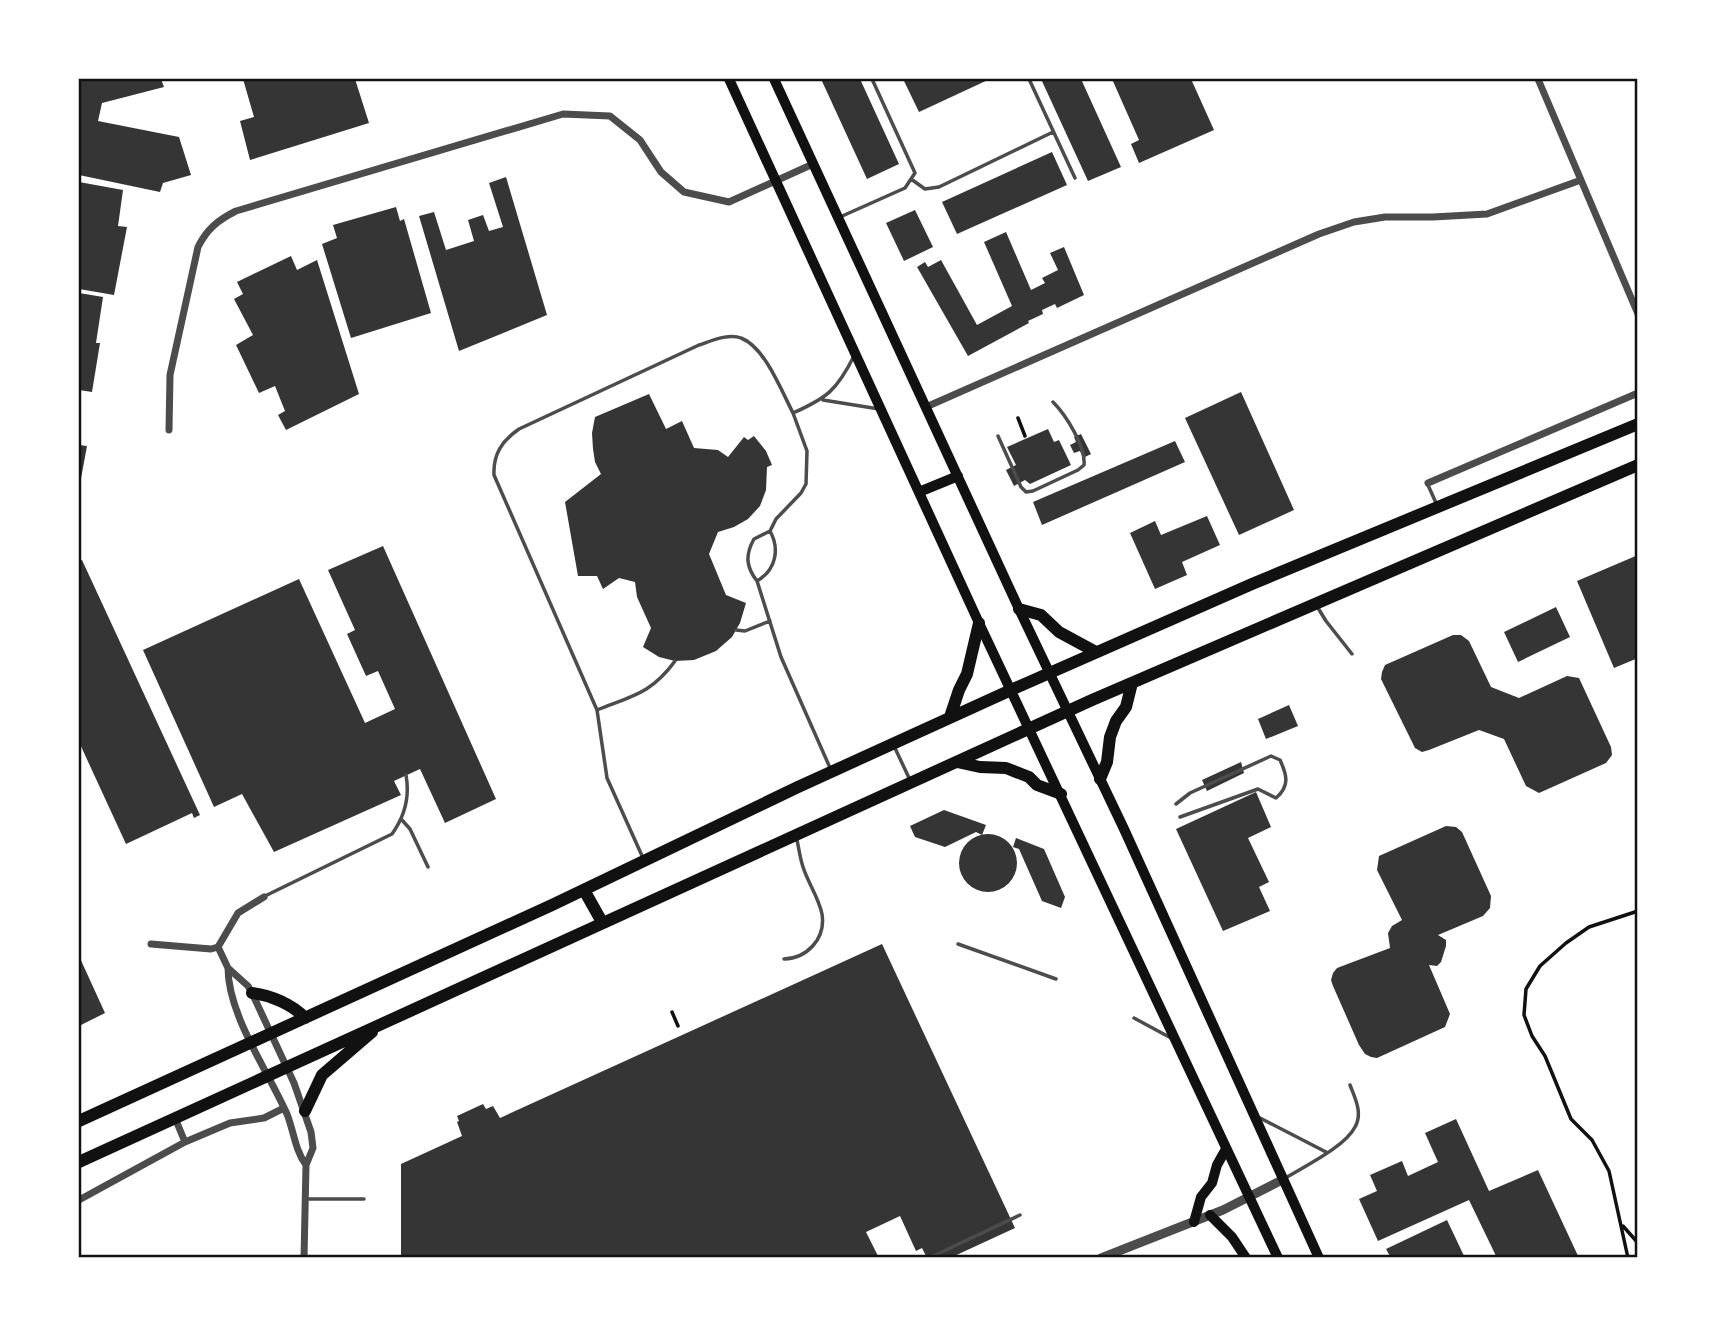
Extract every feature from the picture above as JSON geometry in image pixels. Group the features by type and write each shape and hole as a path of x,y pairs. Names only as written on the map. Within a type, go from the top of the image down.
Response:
{"highway":[{"path":"79,1121 584,890 950,717 1252,584 1638,424"},
{"path":"79,1162 1132,682 1637,467"},
{"path":"1019,609 1041,615 1059,632 1096,652"},
{"path":"950,717 967,674 979,623"},
{"path":"1100,779 1107,762 1112,730 1126,707 1132,682"},
{"path":"957,762 980,767 1006,768 1029,777 1037,785 1061,794"},
{"path":"584,890 602,922"},
{"path":"252,993 266,995 296,1008 305,1018"},
{"path":"305,1111 322,1075 383,1022"}],"main road":[{"path":"729,79 979,623 1278,1258"},
{"path":"774,79 1100,779 1319,1258"},
{"path":"919,492 958,476"},
{"path":"1194,1222 1201,1197 1212,1183 1217,1165 1226,1149"},
{"path":"1210,1215 1232,1237 1246,1258"}],"street":[{"path":"1538,79 1638,314"},
{"path":"169,430 170,375 198,247 207,230 236,211 563,114 610,116 640,140 661,172 684,192 729,202 813,164"},
{"path":"926,407 1319,234 1354,222 1385,217 1487,214 1581,180"},
{"path":"1428,483 1638,393"},
{"path":"150,944 211,949 218,947 238,914 264,897"},
{"path":"218,947 228,968 252,993 305,1111 313,1148 306,1165 304,1258"},
{"path":"228,968 228,986 284,1108 293,1130 297,1153 306,1165"},
{"path":"79,1200 186,1142 237,1121 264,1118 284,1108"},
{"path":"175,1118 186,1142"},
{"path":"1101,1258 1194,1222 1282,1180"}],"lane":[{"path":"838,218 905,188 915,173 872,79"},
{"path":"1029,79 1074,178"},
{"path":"911,179 925,189 939,187 1054,132"},
{"path":"644,860 607,778 597,709 494,475 494,462 500,446 519,429 699,345 721,338 741,337 757,350 772,372 793,413 807,451 806,484 801,493 776,519 770,531 754,539 747,556 781,657 832,772"},
{"path":"793,413 823,400 844,377 855,352"},
{"path":"823,400 881,409"},
{"path":"998,436 1021,487 1026,492 1078,470 1084,465 1085,457 1065,414 1053,402"},
{"path":"1428,483 1438,509"},
{"path":"757,581 764,577 775,560 775,541 770,531"},
{"path":"1316,603 1325,621 1352,654"},
{"path":"736,630 745,631 770,621"},
{"path":"597,709 646,690 664,677 675,661"},
{"path":"893,744 911,782"},
{"path":"1176,804 1189,793 1271,756 1280,760 1287,776 1285,790 1276,798 1258,789 1180,817"},
{"path":"264,897 392,834 402,820 408,798 407,775"},
{"path":"402,820 410,829 428,867"},
{"path":"784,959 797,959 813,947 822,925 821,912 803,867 796,834"},
{"path":"958,944 1056,979"},
{"path":"1133,1018 1176,1041"},
{"path":"1282,1180 1340,1143 1355,1127 1357,1102 1350,1085"},
{"path":"1252,1116 1270,1122 1291,1136 1326,1152"},
{"path":"305,1199 364,1199"},
{"path":"929,1258 1020,1215"}],"path":[{"path":"1018,418 1026,436"},
{"path":"1628,1258 1609,1171 1592,1140 1570,1119 1545,1056 1532,1036 1524,1015 1526,989 1539,966 1589,927 1638,911"},
{"path":"672,1012 678,1026"},
{"path":"1622,1224 1638,1242"}],"building":[{"path":"79,79 161,79 164,87 102,103 98,121 179,137 191,175 163,183 160,192 79,175"},
{"path":"243,79 355,79 369,123 250,160 240,121 254,117"},
{"path":"821,79 860,79 899,164 867,179"},
{"path":"990,79 919,112 904,81"},
{"path":"1041,79 1081,79 1121,167 1088,181"},
{"path":"1112,79 1191,79 1214,130 1139,163 1131,144 1139,140"},
{"path":"1052,152 1067,185 957,234 942,202"},
{"path":"506,177 547,315 459,351 419,216 434,212 446,250 474,241 468,220 483,215 489,231 503,227 489,183"},
{"path":"79,182 123,190 118,226 127,227 114,295 79,289"},
{"path":"396,207 400,221 404,219 431,313 351,338 322,244 337,238 333,225"},
{"path":"915,210 933,247 904,261 886,223"},
{"path":"1006,232 1031,290 1045,283 1042,278 1058,270 1050,253 1064,247 1084,295 1057,308 1055,304 1042,310 1043,314 1028,321 1029,323 968,356 917,267 925,262 928,267 941,260 977,325 1012,306 984,242"},
{"path":"291,256 297,270 317,260 359,394 286,430 278,415 285,411 275,386 259,393 236,345 253,335 234,299 243,294 237,282"},
{"path":"79,293 103,297 96,343 100,343 92,392 79,390"},
{"path":"1241,392 1294,510 1239,535 1185,418"},
{"path":"649,394 666,429 682,421 694,448 718,450 728,457 744,437 748,440 754,436 766,451 772,465 767,467 766,490 760,506 748,519 718,532 709,554 726,595 746,603 740,623 732,637 716,651 694,660 675,661 659,657 643,647 651,628 637,597 635,582 619,578 603,589 597,576 578,576 565,502 601,474 593,449 595,417"},
{"path":"1048,429 1054,442 1059,440 1071,465 1030,484 1025,480 1014,486 1006,470 1016,465 1007,447"},
{"path":"1081,434 1091,454 1083,458 1080,451 1074,453 1070,445 1076,442 1074,437"},
{"path":"1175,441 1185,462 1042,525 1033,502"},
{"path":"79,445 87,446 80,484 79,484"},
{"path":"1207,516 1220,545 1182,562 1187,575 1155,589 1130,533 1155,521 1161,535"},
{"path":"383,546 496,799 445,823 420,769 394,781 401,795 274,852 242,794 214,807 143,650 299,579 365,723 395,709 378,671 366,676 347,634 355,630 328,570"},
{"path":"1638,555 1638,658 1614,668 1577,581"},
{"path":"82,560 200,815 194,818 192,813 126,844 79,742 79,561"},
{"path":"1556,607 1570,637 1518,662 1504,632"},
{"path":"1453,635 1461,635 1469,641 1491,687 1519,698 1567,676 1579,678 1611,747 1612,755 1606,763 1539,793 1526,786 1504,739 1479,730 1422,752 1415,748 1381,679 1382,672 1385,665"},
{"path":"1289,705 1298,726 1266,739 1258,719"},
{"path":"1241,762 1244,773 1207,791 1202,780"},
{"path":"1256,792 1271,827 1248,838 1269,882 1259,887 1270,911 1223,931 1176,829"},
{"path":"944,810 986,825 982,835 976,832 945,847 915,837 910,826"},
{"path":"1446,826 1456,827 1462,832 1491,896 1490,908 1483,916 1438,935 1446,940 1446,946 1441,962 1437,966 1429,965 1450,1014 1445,1027 1377,1058 1371,1057 1365,1054 1359,1045 1333,986 1333,973 1337,968 1390,948 1388,933 1392,926 1402,920 1377,870 1379,856"},
{"path":"988,834 999,836 1012,847 1017,863 1015,874 1004,887 988,892 977,890 964,879 959,863 961,852 972,839"},
{"path":"1016,838 1044,849 1065,897 1061,908 1042,901 1019,849 1013,847"},
{"path":"882,944 1015,1228 950,1258 927,1258 922,1248 916,1251 900,1216 866,1232 879,1258 401,1258 401,1164 462,1136 457,1116 483,1104 486,1109 493,1106 500,1118"},
{"path":"79,956 105,1013 79,1026"},
{"path":"1456,1119 1489,1191 1538,1170 1579,1258 1497,1258 1469,1200 1378,1241 1359,1199 1377,1191 1370,1175 1402,1161 1408,1176 1438,1162 1425,1133"},
{"path":"1447,1220 1465,1258 1391,1258 1386,1249"}]}
